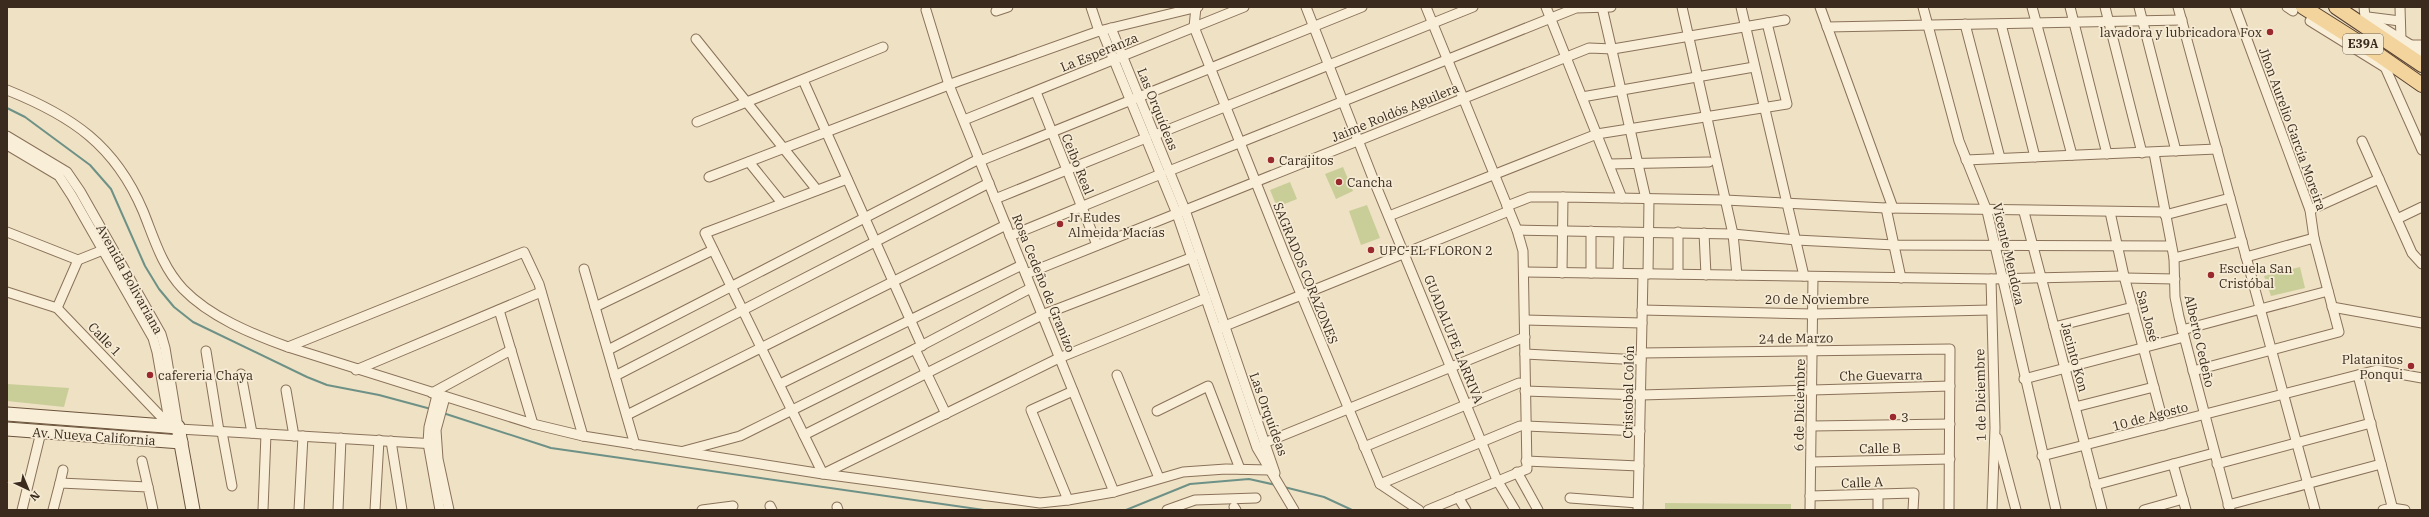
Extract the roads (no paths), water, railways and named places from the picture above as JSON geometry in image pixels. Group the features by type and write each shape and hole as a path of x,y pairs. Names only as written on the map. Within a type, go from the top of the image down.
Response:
{"main road":[{"name":"E39A","path":"2336,7 2363,20 2403,44 2422,65"},
{"name":"E39A","path":"2294,8 2379,55 2422,85"}],"street":[{"path":"996,11 1008,7"},
{"name":"Las Orquídeas","path":"1091,7 1118,58 1181,212 1221,328 1274,468 1272,472"},
{"path":"709,177 950,85 1104,30 1197,7 1194,27"},
{"name":"La Esperanza","path":"964,120 1244,7"},
{"name":"GUADALUPE LARRIVA","path":"1306,7 1404,254 1497,480 1515,510"},
{"path":"608,350 980,160 1052,133 1362,7"},
{"path":"1426,7 1492,173 1517,230 1523,251 1525,272 1525,391 1523,426 1527,469 1497,480 1428,510"},
{"path":"995,199 1473,7"},
{"path":"1546,7 1622,198"},
{"path":"1010,236 1550,18 1576,8 1605,7"},
{"name":"Cristobal Colón","path":"1605,7 1622,90 1648,199 1650,232 1642,310 1638,506"},
{"path":"1682,7 1733,234 1737,275"},
{"name":"6 de Diciembre","path":"1741,7 1796,240 1809,276 1814,314 1810,510"},
{"path":"1820,7 1890,208 1901,278"},
{"name":"Vicente Mendoza","path":"1923,7 1966,160 1987,211 2024,378 2056,510"},
{"path":"2032,7 2072,155"},
{"path":"2070,7 2107,154"},
{"path":"2105,7 2142,153"},
{"path":"2139,7 2176,151"},
{"path":"2178,7 2315,510"},
{"name":"Jhon Aurelio García Moreira","path":"2235,7 2310,210 2314,238 2339,332 2272,349"},
{"path":"2364,7 2363,20 2400,21"},
{"path":"2400,7 2403,44"},
{"name":"Rosa Cedeño de Granizo","path":"926,10 950,85 1114,492"},
{"name":"Jaime Roldós Aguilera","path":"1026,274 1589,48 1613,49 1785,20"},
{"path":"1827,27 2109,23 2182,20"},
{"path":"2310,22 2386,68"},
{"path":"1389,216 1492,173 1597,134 1787,104 1767,23"},
{"path":"1965,24 2000,158"},
{"path":"2001,24 2035,157"},
{"name":"SAGRADOS CORAZONES","path":"1194,27 1255,182 1380,484"},
{"path":"696,39 817,190"},
{"path":"2403,44 2422,45"},
{"path":"2403,44 2422,54"},
{"path":"697,122 883,47"},
{"path":"2379,55 2422,150"},
{"path":"1582,97 1754,67"},
{"path":"803,80 911,322 927,374 946,414"},
{"path":"7,90 69,121 109,154 128,180 168,270 190,295 226,320 288,347 356,370 533,424 583,436 635,446 823,474 1035,502 1068,500 1114,492 1183,472 1240,468 1272,472 1294,510"},
{"name":"Ceibo Real","path":"1036,92 1097,245"},
{"name":"Avenida Bolivariana","path":"7,136 67,172 107,248"},
{"path":"2362,141 2412,253 2422,264"},
{"name":"Avenida Bolivariana","path":"7,145 59,176 107,248 163,341 176,428 184,510"},
{"path":"1966,160 2154,153 2217,149"},
{"name":"Alberto Cedeño","path":"2154,153 2174,258 2175,297 2183,334 2229,507"},
{"path":"749,162 782,203"},
{"path":"1609,164 1709,162"},
{"path":"823,474 705,233 847,179"},
{"path":"2310,210 2379,179"},
{"path":"615,376 989,183"},
{"path":"1221,328 1302,297 1404,254 1508,209 1530,197 1726,200 1890,208 2024,212 2165,213 2230,198"},
{"path":"1562,273 1563,197"},
{"path":"2397,219 2422,207"},
{"name":"Las Orquídeas","path":"1181,212 1192,257 1206,298 1221,328 1257,448 1272,472"},
{"name":"Jacinto Kon","path":"2024,212 2102,510"},
{"name":"San José","path":"2110,212 2124,277 2164,425"},
{"path":"627,415 761,346 1006,225"},
{"path":"1517,230 1678,232 1733,234 1796,240 1994,247 2171,246"},
{"path":"1591,231 1591,273"},
{"path":"7,232 78,260"},
{"path":"1618,273 1619,232"},
{"path":"1678,232 1678,274"},
{"path":"1704,233 1706,275"},
{"path":"2246,257 2314,238"},
{"path":"2174,258 2242,241"},
{"path":"57,308 78,260 107,248"},
{"path":"595,307 713,250"},
{"path":"288,347 524,252 541,292 583,436"},
{"path":"804,435 1042,316 1192,257"},
{"path":"780,384 911,322 1022,265"},
{"path":"584,269 635,446"},
{"path":"1525,272 1991,279 2124,277 2175,279"},
{"name":"1 de Diciembre","path":"1991,279 1995,428 1997,448 1992,510"},
{"path":"678,452 740,436 918,347 1031,288"},
{"path":"2024,378 2143,348 2261,308 2328,291"},
{"name":"Calle 1","path":"7,292 57,308 176,428"},
{"path":"356,370 541,292"},
{"path":"823,474 1059,358 1206,298"},
{"path":"2054,327 2133,307"},
{"path":"2332,307 2422,323"},
{"path":"499,310 533,424"},
{"name":"20 de Noviembre","path":"1642,310 1814,314 1991,310"},
{"path":"1525,320 1642,324"},
{"path":"1264,443 1525,337"},
{"name":"24 de Marzo","path":"1525,354 1641,357 1814,350 1950,349 1950,386"},
{"path":"2193,371 2272,349"},
{"path":"440,510 432,443 432,428 438,395 511,350"},
{"path":"206,351 232,486"},
{"name":"10 de Agosto","path":"2042,456 2377,370 2422,378"},
{"path":"241,374 252,433"},
{"path":"1117,375 1159,478"},
{"path":"2358,375 2381,464 2389,509 2405,510"},
{"path":"1364,447 1519,383"},
{"path":"1157,411 1208,386 1240,468"},
{"path":"1949,510 1950,386"},
{"name":"Che Guevarra","path":"1525,391 1641,395 1950,386"},
{"path":"2075,407 2154,386"},
{"path":"286,390 299,436 299,510"},
{"path":"1068,500 1031,410 1073,391"},
{"name":"Av. Nueva California","path":"7,414 176,428"},
{"path":"2217,464 2371,423"},
{"path":"1812,426 1950,424"},
{"path":"1380,484 1523,426 1640,431"},
{"path":"176,428 432,443"},
{"name":"Av. Nueva California","path":"7,429 177,442"},
{"path":"22,510 41,432"},
{"path":"263,510 266,434"},
{"path":"338,510 341,438"},
{"path":"375,510 379,440"},
{"path":"391,441 402,510"},
{"name":"Avenida Bolivariana","path":"177,442 193,510"},
{"path":"432,443 448,510"},
{"path":"1997,448 2016,510"},
{"path":"2096,485 2214,453"},
{"name":"Calle B","path":"1811,462 1950,459"},
{"path":"142,461 153,510"},
{"path":"1526,461 1639,466"},
{"path":"2174,464 2186,510"},
{"path":"2229,507 2308,483 2381,464"},
{"path":"53,510 63,470"},
{"path":"1517,472 1538,510"},
{"path":"60,483 148,487"},
{"path":"1380,484 1419,510"},
{"name":"Calle A","path":"1810,496 1914,493 1914,510"},
{"path":"1878,494 1878,510"},
{"path":"1458,497 1466,510"},
{"path":"1172,509 1206,498 1256,498"},
{"path":"1570,498 1638,506"},
{"path":"2144,510 2183,499"},
{"path":"702,510 733,506"}],"waterway":[{"path":"7,108 25,117 90,165 111,189 145,266 159,289 174,307 193,322 307,377 327,385 379,395 431,409"},
{"path":"443,413 551,448 984,510"},
{"path":"1126,510 1190,484 1249,479 1276,485"},
{"path":"1284,487 1324,497 1352,510"}],"place":[{"name":"lavadora y lubricadora Fox","path":"2270,32"},
{"name":"Carajitos","path":"1271,160"},
{"name":"Cancha","path":"1339,182"},
{"name":"Jr Eudes Almeida Macías","path":"1060,224"},
{"name":"UPC-EL FLORON 2","path":"1371,250"},
{"name":"Escuela San Cristóbal","path":"2211,275"},
{"name":"Platanitos Ponqui","path":"2411,366"},
{"name":"cafereria Chaya","path":"150,375"},
{"name":"3","path":"1893,417"}]}
